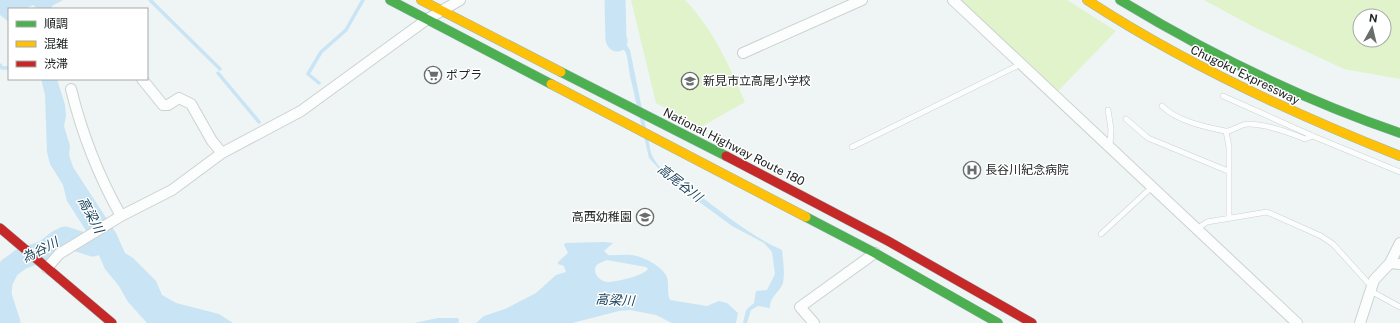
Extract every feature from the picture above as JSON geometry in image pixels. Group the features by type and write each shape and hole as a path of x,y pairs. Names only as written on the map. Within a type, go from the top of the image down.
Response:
{"main road":[{"path":"390,0 875,253 998,323"},
{"name":"National Highway Route 180","path":"421,0 888,241 1032,323"},
{"name":"Chugoku Expressway","path":"1087,0 1146,38 1219,78 1290,111 1400,156"},
{"name":"Chugoku Expressway","path":"1120,0 1226,62 1299,95 1400,133"},
{"path":"0,228 112,323"}],"street":[{"path":"47,268 59,254 121,216 172,190 222,153 301,111 426,20 459,0"},
{"path":"743,53 862,0"},
{"path":"953,0 1198,228 1297,323"},
{"path":"143,80 163,105 168,105 179,98 190,104 212,141 222,153"},
{"path":"71,89 79,124 97,170 121,216"},
{"path":"1360,323 1370,288 1374,280 1395,263 1400,243"},
{"path":"814,323 800,308 875,253"}],"lane":[{"path":"852,147 1021,64"},
{"path":"1223,96 1313,136 1400,172"},
{"path":"1162,106 1196,124 1226,131 1249,124 1290,132 1305,139 1313,136"},
{"path":"1108,110 1111,129 1110,146"},
{"path":"1126,118 1148,138 1228,171"},
{"path":"1226,131 1229,147 1229,218"},
{"path":"1101,234 1153,186"},
{"path":"1198,228 1207,222 1267,212 1321,236 1340,250 1370,288 1400,307"}],"green space":[{"name":"新見市立高尾小学校","path":"631,0 685,0 704,23 720,48 745,102 701,127 656,103"},
{"path":"961,0 1067,0 1116,31 1058,91"},
{"path":"1204,0 1400,0 1400,79 1344,69 1254,27"}],"water":[{"path":"0,0 63,0 52,6 51,8 37,8 33,5 27,8 8,8 8,21 0,15"},
{"path":"620,11 619,34 630,50 651,153 656,162 667,175 674,180 703,198 751,233 782,250 784,275 782,286 771,301 770,308 758,306 751,310 747,323 743,323 746,310 754,303 756,291 767,290 775,274 772,252 764,243 732,226 668,179 649,158 630,76 627,56 625,51 613,43 611,14"},
{"name":"高梁川","path":"41,80 57,80 65,105 66,116 64,126 70,146 69,155 73,167 116,233 125,253 133,258 156,281 162,295 176,303 219,314 233,323 147,323 128,302 119,286 105,269 92,240 67,201 63,185 50,164 47,152 45,95"},
{"name":"高梁川","path":"565,243 613,243 604,251 608,255 628,255 640,257 663,271 667,278 670,300 707,306 719,301 727,303 738,313 736,323 672,323 656,315 630,310 619,311 572,323 476,323 484,316 505,309 536,293 556,275 566,272 564,266 558,264 558,262 568,253 564,245","holes":["607,260 646,267 648,269 641,274 611,282 602,280 597,276 595,271 596,266 599,263"]},
{"path":"438,318 458,318 459,320 458,323 414,323"}],"waterway":[{"path":"150,0 220,69"},
{"path":"319,83 308,74 321,52 346,30 363,0"},
{"name":"高尾谷川","path":"615,0 617,41"},
{"path":"0,65 2,68 8,68"},
{"path":"218,73 259,122"},
{"name":"為谷川","path":"10,323 1,295 2,282 9,268 21,259 44,251 65,237 93,246 106,241"}],"traffic: fast":[{"path":"390,0 551,84"},
{"path":"1120,0 1187,39 1256,74 1363,120 1400,133"},
{"path":"561,72 726,156"},
{"path":"806,217 875,253 998,323"}],"traffic: slow":[{"path":"421,0 561,72"},
{"path":"1087,0 1162,45 1239,86 1359,140 1400,156"},
{"path":"551,84 806,217"}],"traffic: jam":[{"path":"726,156 888,241 1032,323"},
{"path":"0,228 112,323"}],"place":[{"name":"ポプラ","path":"433,75"},
{"name":"新見市立高尾小学校","path":"690,81"},
{"name":"長谷川紀念病院","path":"972,170"},
{"name":"高西幼稚園","path":"645,217"}]}
